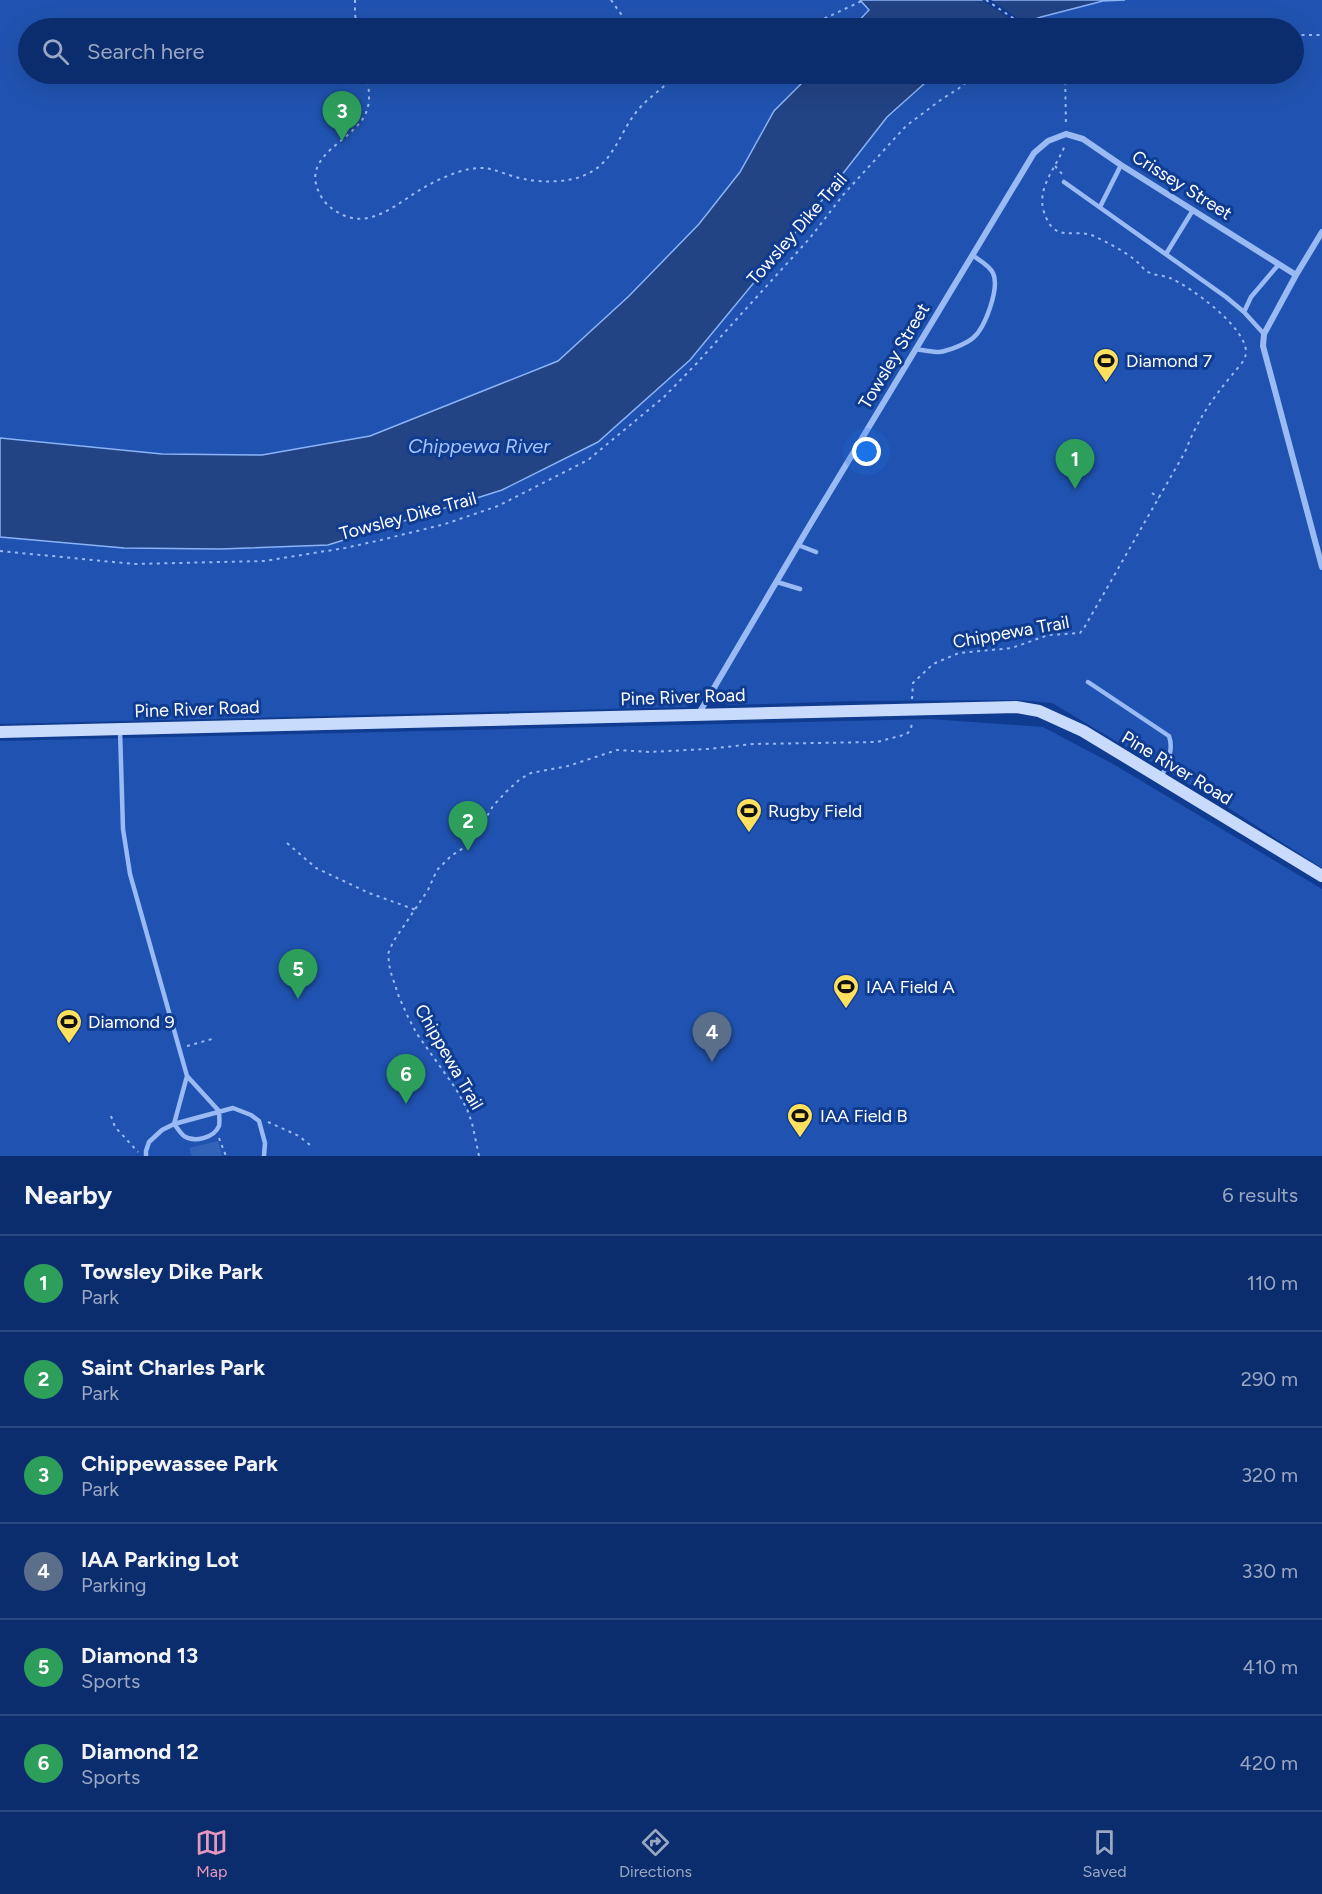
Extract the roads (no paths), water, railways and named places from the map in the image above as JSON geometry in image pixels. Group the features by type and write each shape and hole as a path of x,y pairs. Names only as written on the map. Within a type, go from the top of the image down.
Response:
{"street":[{"name":"Crissey Street","path":"1048,141 1066,134 1083,139 1296,275"},
{"name":"Towsley Street","path":"698,715 1034,153 1048,141"},
{"path":"1322,232 1264,334 1263,346 1322,567"},
{"name":"Pine River Road","path":"0,732 1016,707 1039,711 1083,731 1322,876"}],"lane":[{"path":"1100,207 1121,165"},
{"path":"1064,182 1199,276 1244,312 1264,334"},
{"path":"1166,254 1193,210"},
{"path":"915,349 940,352 974,337 992,306 994,274 972,255"},
{"path":"1244,312 1251,297 1279,264"},
{"path":"798,545 816,552"},
{"path":"777,582 800,589"},
{"path":"1088,682 1169,736 1172,744 1161,779"},
{"path":"120,730 122,808 128,863 135,894 187,1076 219,1111 219,1126 211,1136 194,1140 183,1136 174,1124"},
{"path":"174,1124 187,1076"},
{"path":"144,1156 154,1136 174,1124 233,1108 259,1121 265,1143 264,1156"}],"water":[{"path":"860,0 1125,0 1103,1 1038,18 861,18 869,10"},
{"name":"Chippewa River","path":"801,84 924,84 887,117 823,199 690,360 598,442 502,490 328,545 220,549 124,548 0,537 0,438 162,454 262,455 370,436 558,361 629,296 699,224 740,172 774,111"}],"place":[{"name":"Chippewassee Park","path":"342,141"},
{"name":"Diamond 7","path":"1106,384"},
{"name":"Towsley Dike Park","path":"1075,489"},
{"name":"Rugby Field","path":"749,834"},
{"name":"Saint Charles Park","path":"468,851"},
{"name":"Diamond 13","path":"298,999"},
{"name":"IAA Field A","path":"846,1010"},
{"name":"Diamond 9","path":"69,1045"},
{"name":"IAA Parking Lot","path":"712,1062"},
{"name":"Diamond 12","path":"406,1104"},
{"name":"IAA Field B","path":"800,1139"}]}
